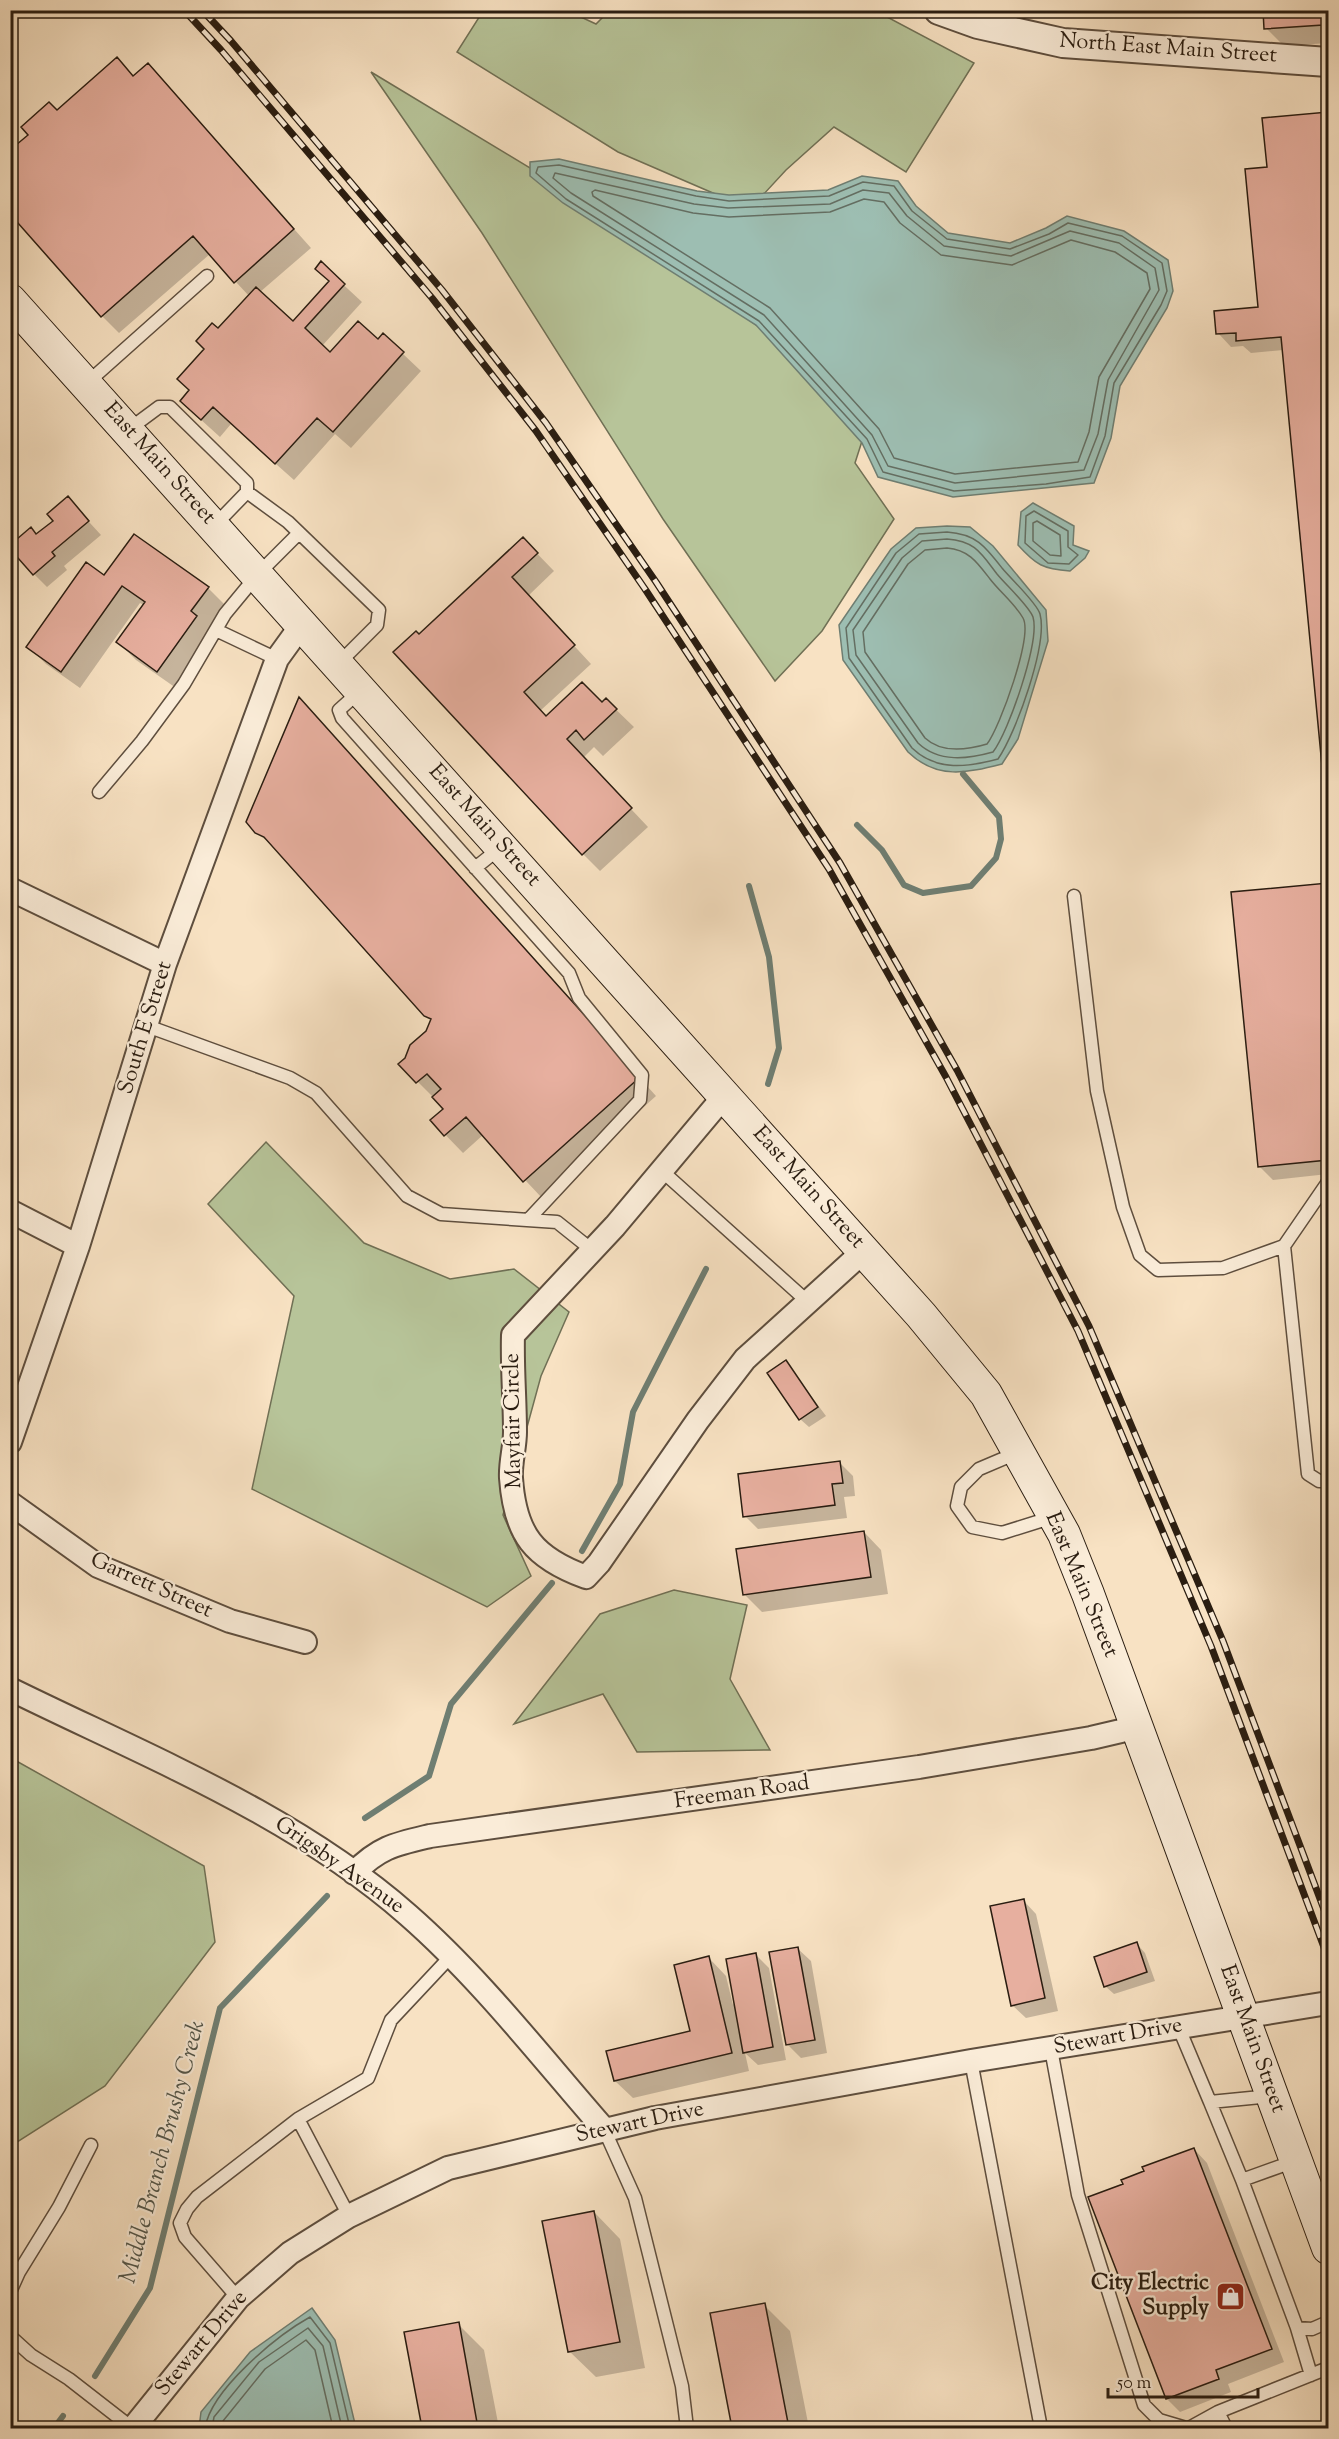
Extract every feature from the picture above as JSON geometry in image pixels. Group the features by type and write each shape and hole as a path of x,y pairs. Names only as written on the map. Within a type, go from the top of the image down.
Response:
{"main road":[{"name":"East Main Street","path":"10,300 215,525 725,1095 964,1365 986,1394 1054,1516 1088,1594 1329,2248"}],"street":[{"name":"North East Main Street","path":"939,10 978,24 1063,43 1329,62"},
{"name":"South E Street","path":"10,1442 78,1246 165,964 277,659 303,623"},
{"path":"10,889 165,964"},
{"name":"Mayfair Circle","path":"725,1095 662,1171 513,1335 515,1435 511,1477 519,1520 532,1546 557,1566 586,1577 599,1563 692,1429 745,1359 864,1251"},
{"path":"10,1211 78,1246"},
{"name":"Garrett Street","path":"10,1503 98,1566 230,1621 305,1642"},
{"name":"Grigsby Avenue","path":"10,1689 269,1816 354,1873 408,1914 451,1956 604,2129"},
{"name":"Freeman Road","path":"354,1873 371,1855 388,1846 430,1836 919,1767 1080,1740 1138,1727"},
{"name":"Stewart Drive","path":"132,2428 238,2298 290,2253 349,2216 448,2168 604,2129 971,2061 1329,2003"}],"lane":[{"path":"86,384 207,276"},
{"path":"128,430 159,407 170,407 248,483 248,492 215,525"},
{"path":"248,492 299,533 379,610 377,625 339,663"},
{"path":"99,792 149,732 184,684 225,614 258,574 299,533"},
{"path":"216,630 277,659"},
{"path":"362,689 339,710 342,718 569,974 579,998 642,1076 643,1087 640,1100 528,1220"},
{"path":"476,868 502,846"},
{"path":"1074,896 1097,1091 1124,1207 1140,1255 1158,1270 1223,1268 1284,1246 1329,1182"},
{"path":"147,1026 290,1078 316,1094 407,1196 441,1214 557,1222 592,1250"},
{"path":"662,1171 808,1302"},
{"path":"1284,1246 1308,1474 1318,1481 1329,1481"},
{"path":"1020,1452 979,1469 961,1487 957,1506 972,1527 1002,1533 1054,1516"},
{"path":"238,2298 185,2237 180,2223 187,2209 197,2197 298,2119 368,2078 391,2020 451,1956"},
{"path":"1178,2026 1242,2180 1297,2328 1311,2375"},
{"path":"1051,2049 1077,2195 1144,2405 1159,2420 1188,2428 1218,2412 1329,2368"},
{"path":"971,2061 1041,2428"},
{"path":"1210,2102 1273,2096"},
{"path":"298,2119 349,2216"},
{"path":"604,2129 635,2198 682,2386 687,2428"},
{"path":"10,2292 19,2272 59,2207 92,2145"},
{"path":"1242,2180 1296,2161"},
{"path":"1297,2328 1312,2329 1329,2322"},
{"path":"10,2336 31,2355 69,2379 132,2428"},
{"path":"1218,2412 1226,2428"}],"green space":[{"path":"610,10 874,10 974,63 906,172 834,127 786,170 750,209 618,152 457,52 483,11 568,11 596,24"},
{"path":"371,72 598,209 872,410 855,463 894,519 822,631 775,681 663,519 482,233"},
{"path":"266,1142 364,1243 450,1279 514,1269 569,1312 541,1376 503,1515 531,1576 487,1607 252,1489 294,1296 208,1204"},
{"path":"674,1590 747,1605 730,1679 770,1750 637,1752 603,1694 514,1724 600,1614"},
{"path":"11,1758 204,1866 215,1942 105,2086 11,2146"}],"water":[{"path":"559,159 697,191 729,195 828,190 862,176 898,181 916,206 948,233 1010,243 1046,228 1067,216 1124,231 1168,260 1173,291 1167,308 1120,386 1111,438 1094,483 953,497 878,477 862,443 756,325 563,203 530,176 530,162"},
{"path":"1033,503 1074,526 1073,545 1089,551 1085,558 1070,571 1041,565 1018,545 1021,512"},
{"path":"970,527 993,546 1046,610 1048,641 1018,739 1002,764 965,772 930,767 908,752 843,660 839,625 891,549 916,528"},
{"path":"312,2308 335,2340 356,2428 199,2428 201,2412 250,2352"}],"building":[{"path":"1263,10 1328,10 1328,14 1322,14 1323,25 1264,29"},
{"path":"117,57 133,76 148,63 294,229 234,283 193,236 101,317 10,214 10,150 28,135 21,127 49,102 57,110"},
{"path":"1328,112 1328,829 1281,337 1236,341 1236,333 1216,334 1214,311 1258,307 1245,169 1267,167 1262,118"},
{"path":"321,261 345,284 305,328 330,352 358,321 378,339 383,333 404,352 333,432 317,418 275,464 213,407 201,420 180,401 189,390 177,379 204,349 196,341 212,323 218,328 256,287 293,321 329,281 315,269"},
{"path":"68,496 89,521 52,552 55,556 33,575 10,549 10,545 31,527 36,534 53,521 47,514"},
{"path":"134,534 209,587 191,611 197,616 157,672 116,642 145,602 122,586 61,672 26,647 86,562 104,575"},
{"path":"523,537 538,553 512,577 575,645 524,692 546,716 582,682 602,702 606,698 617,709 584,740 576,730 567,739 632,808 582,855 393,652 416,631 419,634"},
{"path":"299,697 640,1077 523,1182 466,1117 444,1136 430,1120 443,1109 432,1097 441,1089 427,1074 416,1083 398,1064 405,1058 410,1045 426,1031 431,1019 424,1016 264,837 255,833 246,822"},
{"path":"1328,883 1328,1160 1258,1167 1231,892"},
{"path":"786,1360 818,1407 799,1420 767,1373"},
{"path":"840,1461 843,1483 832,1484 835,1505 743,1517 738,1474"},
{"path":"864,1531 871,1577 743,1595 736,1549"},
{"path":"1024,1899 1045,1998 1011,2006 990,1906"},
{"path":"1137,1942 1147,1972 1104,1987 1094,1957"},
{"path":"798,1947 815,2040 786,2045 769,1952"},
{"path":"756,1953 773,2047 743,2053 726,1959"},
{"path":"709,1956 732,2053 614,2081 606,2051 690,2031 674,1965"},
{"path":"1194,2148 1272,2349 1216,2370 1219,2379 1166,2399 1088,2197 1123,2184 1121,2180 1144,2171 1142,2167"},
{"path":"594,2211 620,2342 568,2352 542,2221"},
{"path":"765,2303 789,2428 732,2428 710,2313"},
{"path":"459,2322 478,2428 422,2428 404,2332"}],"waterway":[{"name":"Middle Branch Brushy Creek","path":"857,825 882,850 904,885 923,893 971,886 996,858 1001,839 999,817 963,774"},
{"name":"Middle Branch Brushy Creek","path":"749,886 769,957 779,1048 768,1084"},
{"name":"Middle Branch Brushy Creek","path":"582,1551 620,1484 633,1412 706,1269"},
{"name":"Middle Branch Brushy Creek","path":"365,1818 429,1776 451,1704 552,1583"},
{"name":"Middle Branch Brushy Creek","path":"95,2376 150,2288 220,2008 327,1896"},
{"name":"Middle Branch Brushy Creek","path":"54,2428 63,2416"}],"railway":[{"path":"184,10 221,50 432,298 536,431 645,589 829,869 946,1077 1078,1331 1211,1646 1328,1958"},
{"path":"202,10 231,41 442,290 546,423 656,582 840,863 957,1070 1089,1326 1223,1641 1328,1920"}],"place":[{"name":"City Electric Supply","path":"1230,2297"}]}
